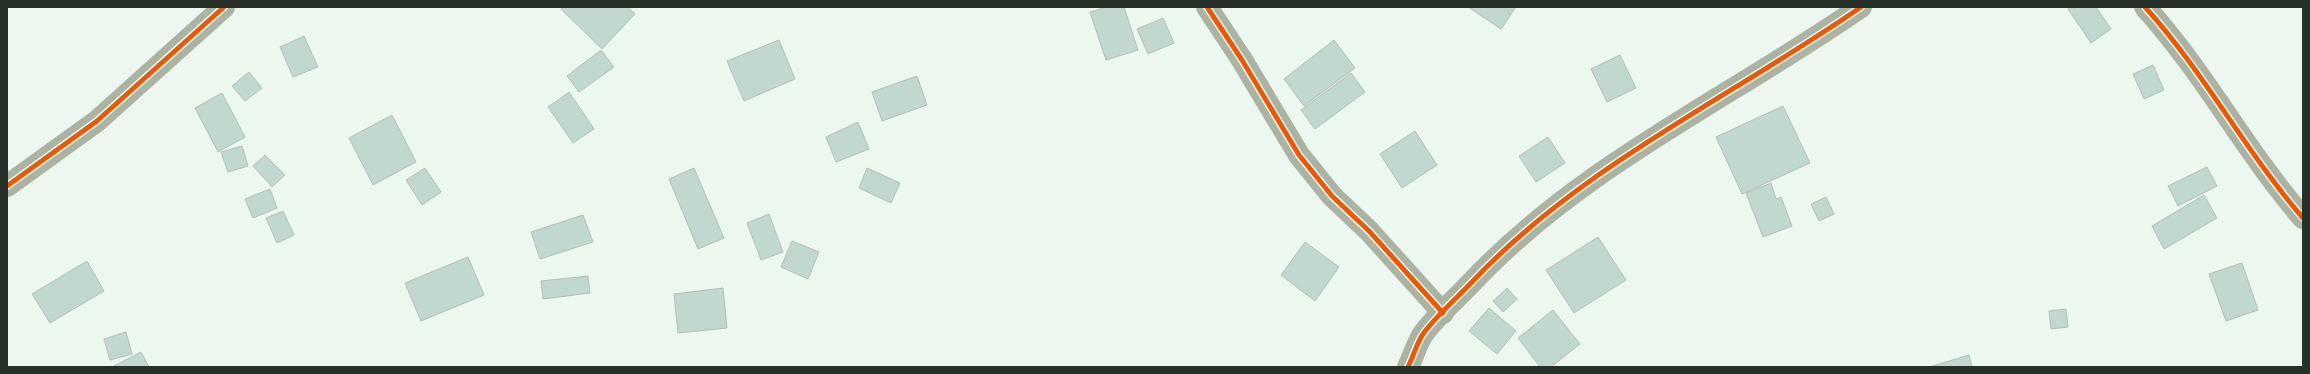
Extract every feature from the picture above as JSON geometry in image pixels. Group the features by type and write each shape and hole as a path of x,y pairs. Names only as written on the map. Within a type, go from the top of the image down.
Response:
{"street":[{"path":"7,186 97,121 224,7"},
{"path":"1207,7 1242,60 1299,155 1332,196 1369,231 1443,313"},
{"path":"1408,367 1423,334 1502,250 1568,196 1691,113 1822,35 1861,7"},
{"path":"2145,7 2171,35 2278,189 2303,218"}],"building":[{"path":"563,7 628,7 635,14 602,49 561,9"},
{"path":"1107,7 1124,7 1138,50 1106,60 1090,12"},
{"path":"1468,7 1516,7 1501,29"},
{"path":"2071,7 2096,7 2111,29 2091,43 2068,9"},
{"path":"1163,18 1174,43 1148,54 1137,29"},
{"path":"304,36 318,67 293,77 280,47"},
{"path":"779,40 795,79 744,101 727,61"},
{"path":"1334,40 1355,68 1304,106 1284,79"},
{"path":"601,50 614,67 579,92 567,76"},
{"path":"1620,55 1636,88 1607,102 1591,69"},
{"path":"2153,65 2164,90 2144,99 2133,74"},
{"path":"249,72 262,88 245,101 232,86"},
{"path":"1351,73 1365,92 1315,129 1301,110"},
{"path":"917,76 927,105 882,121 872,92"},
{"path":"569,92 594,129 573,143 548,107"},
{"path":"222,93 245,137 218,152 195,108"},
{"path":"1783,106 1810,163 1742,194 1716,137"},
{"path":"392,115 416,162 373,185 349,138"},
{"path":"858,122 869,149 836,162 826,137"},
{"path":"1415,131 1437,165 1402,188 1380,154"},
{"path":"1548,137 1565,163 1536,182 1519,156"},
{"path":"242,146 248,166 228,172 221,152"},
{"path":"265,155 285,175 272,187 253,166"},
{"path":"2207,167 2217,186 2178,206 2168,186"},
{"path":"425,168 441,192 422,205 406,180"},
{"path":"694,168 724,238 698,249 669,179"},
{"path":"867,168 900,183 891,203 859,188"},
{"path":"1771,183 1776,199 1781,197 1792,226 1763,237 1746,193"},
{"path":"270,189 277,208 253,218 245,199"},
{"path":"2204,195 2217,218 2164,249 2152,226"},
{"path":"1826,197 1834,214 1819,221 1811,204"},
{"path":"283,211 294,235 277,243 266,218"},
{"path":"769,214 783,252 761,260 747,223"},
{"path":"583,215 593,242 540,259 531,232"},
{"path":"1598,237 1626,280 1574,313 1546,270"},
{"path":"792,241 819,252 808,279 781,267"},
{"path":"1305,242 1339,267 1315,301 1281,275"},
{"path":"468,257 484,295 421,321 405,283"},
{"path":"87,261 104,291 50,323 32,294"},
{"path":"2242,263 2258,310 2226,321 2209,274"},
{"path":"588,276 590,293 543,299 541,281"},
{"path":"723,288 727,328 678,333 674,294"},
{"path":"1507,288 1517,299 1503,312 1493,301"},
{"path":"1489,308 1516,331 1497,354 1469,331"},
{"path":"2066,309 2068,327 2051,329 2049,311"},
{"path":"1553,310 1580,344 1551,367 1540,367 1518,338"},
{"path":"126,332 132,354 110,360 104,339"},
{"path":"141,352 149,367 112,367"},
{"path":"1969,355 1972,367 1929,367"}],"cycle path":[{"path":"7,186 97,121 224,7"},
{"path":"1207,7 1242,60 1299,155 1332,196 1369,231 1443,313"},
{"path":"1408,367 1423,334 1434,321 1514,241 1560,203 1608,168 1658,135 1811,40 1861,7"},
{"path":"2145,7 2186,58 2262,166 2303,218"}]}
